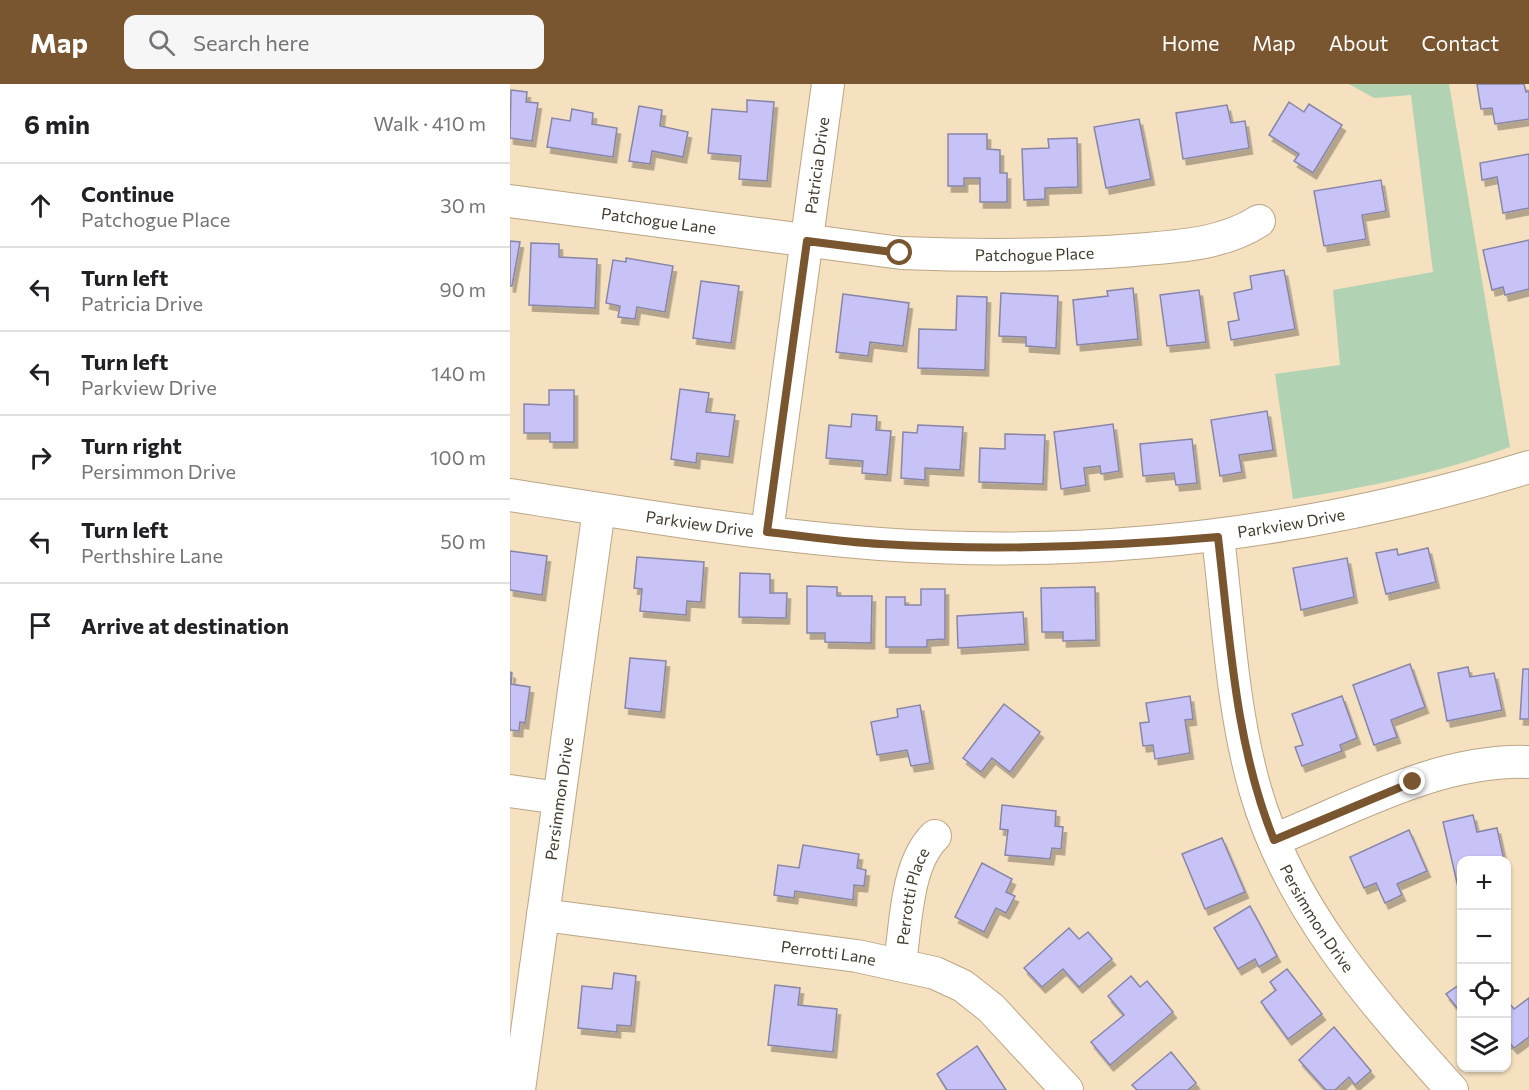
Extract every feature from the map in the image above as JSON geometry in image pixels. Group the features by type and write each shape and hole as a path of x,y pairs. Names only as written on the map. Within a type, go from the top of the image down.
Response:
{"street":[{"name":"Patricia Drive","path":"767,532 828,84"},
{"name":"Patchogue Lane","path":"510,201 807,241"},
{"name":"Patchogue Place","path":"807,241 900,253 958,256 1087,254 1219,239 1259,221"},
{"name":"Parkview Drive","path":"510,495 767,532 880,544 992,548 1104,546 1218,537 1337,517 1463,487 1529,467"},
{"name":"Persimmon Drive","path":"516,1084 543,915 599,508"},
{"name":"Persimmon Drive","path":"1218,537 1239,711 1248,760 1261,807 1274,840 1312,915 1351,973 1452,1090"},
{"path":"1274,840 1442,773 1500,762 1529,762"},
{"path":"510,791 559,798"},
{"name":"Perrotti Place","path":"900,963 916,865 922,849 935,836"},
{"name":"Perrotti Lane","path":"543,915 900,963 949,979 977,996 1010,1026 1067,1090"}],"green space":[{"path":"1349,84 1449,84 1510,447 1403,478 1293,499 1275,374 1340,365 1333,290 1433,272 1411,95 1374,98"}],"building":[{"path":"1477,84 1524,84 1526,92 1529,91 1529,119 1495,124 1492,108 1481,109"},
{"path":"511,90 527,92 526,102 538,103 532,141 510,138"},
{"path":"747,100 774,102 767,181 739,179 741,156 708,153 712,109 747,112"},
{"path":"1289,102 1304,112 1309,104 1342,125 1313,173 1294,161 1299,154 1269,135"},
{"path":"1227,105 1231,123 1245,121 1249,148 1183,159 1176,113"},
{"path":"639,106 662,110 660,126 688,132 683,157 652,151 650,164 629,161"},
{"path":"572,109 593,113 592,124 617,128 613,157 547,147 552,118 570,121"},
{"path":"1139,119 1151,179 1106,188 1094,127"},
{"path":"948,134 987,134 987,149 1000,150 1000,173 1007,173 1007,202 980,202 980,178 964,178 964,186 948,186"},
{"path":"1077,138 1078,187 1045,188 1045,199 1024,200 1022,149 1049,148 1048,139"},
{"path":"1529,154 1529,208 1503,213 1497,177 1482,180 1480,163"},
{"path":"1381,180 1386,211 1362,215 1366,239 1324,246 1314,191"},
{"path":"1529,240 1529,289 1505,295 1503,287 1492,290 1483,250"},
{"path":"510,241 520,242 512,286 510,286"},
{"path":"531,243 559,244 559,257 597,259 595,308 529,305"},
{"path":"626,258 673,266 665,312 637,307 635,319 618,317 620,306 606,303 613,260 626,262"},
{"path":"1284,270 1295,329 1231,340 1228,322 1239,320 1234,293 1252,289 1250,276"},
{"path":"701,281 739,286 731,343 693,338"},
{"path":"1133,288 1138,339 1077,345 1073,300 1108,296 1107,291"},
{"path":"1199,290 1206,342 1167,346 1160,295"},
{"path":"1001,293 1058,296 1056,348 1026,346 1026,337 999,336"},
{"path":"843,294 909,303 903,346 870,342 868,356 836,352"},
{"path":"957,296 987,297 985,370 918,368 919,329 956,330"},
{"path":"680,389 709,393 706,412 735,415 729,457 697,453 696,463 671,459"},
{"path":"549,390 574,390 574,442 550,442 550,433 524,433 524,404 549,405"},
{"path":"1267,411 1273,450 1239,455 1242,472 1220,476 1211,420"},
{"path":"852,414 877,416 876,430 891,431 887,475 862,473 863,461 826,458 829,425 851,427"},
{"path":"1113,424 1119,471 1101,474 1100,466 1084,468 1086,485 1061,489 1054,432"},
{"path":"918,425 963,427 960,470 925,468 925,480 901,478 903,432 917,433"},
{"path":"1005,434 1045,435 1043,484 979,482 980,448 1005,449"},
{"path":"1192,439 1197,483 1176,485 1174,473 1143,476 1140,444"},
{"path":"1428,548 1436,582 1386,594 1376,553 1397,549 1398,555"},
{"path":"510,551 547,556 542,595 510,590"},
{"path":"637,557 704,562 701,602 687,601 686,615 640,611 642,589 634,588"},
{"path":"1347,558 1354,597 1301,610 1293,568"},
{"path":"740,573 770,574 770,593 787,593 786,618 739,617"},
{"path":"807,586 837,587 837,596 872,596 871,643 825,642 825,633 807,633"},
{"path":"1095,587 1096,640 1063,641 1063,632 1042,632 1041,588"},
{"path":"921,589 945,589 945,639 927,640 927,647 886,647 886,597 905,597 905,605 921,605"},
{"path":"1023,612 1025,644 958,648 957,616"},
{"path":"630,658 666,661 661,712 625,708"},
{"path":"1410,664 1425,707 1391,720 1397,737 1374,745 1353,685"},
{"path":"1468,667 1470,677 1494,673 1502,710 1447,721 1438,673"},
{"path":"1523,669 1529,669 1529,719 1520,719"},
{"path":"510,672 512,673 511,684 530,687 525,723 520,722 519,731 510,730"},
{"path":"1190,696 1193,719 1185,720 1190,753 1155,759 1153,745 1143,746 1140,723 1149,722 1146,703"},
{"path":"1342,696 1357,738 1340,745 1342,751 1302,766 1295,747 1303,745 1292,714"},
{"path":"1004,704 1040,732 1010,772 992,758 981,772 963,758"},
{"path":"920,705 930,763 911,766 907,750 877,755 871,722 898,717 897,709"},
{"path":"1002,805 1056,811 1055,826 1063,827 1061,849 1052,848 1050,859 1005,855 1008,830 1000,829"},
{"path":"1473,815 1477,832 1497,828 1503,856 1457,856 1457,883 1443,822"},
{"path":"1409,830 1427,871 1397,884 1402,895 1385,903 1376,883 1364,888 1350,857"},
{"path":"1222,838 1245,892 1205,909 1182,854"},
{"path":"803,845 859,854 857,868 866,870 864,886 854,885 853,900 795,891 794,898 774,895 778,865 799,868"},
{"path":"982,863 1012,879 1006,892 1015,896 1006,913 996,908 984,932 955,917"},
{"path":"1250,906 1277,956 1259,967 1255,959 1238,969 1214,928"},
{"path":"1069,928 1079,939 1088,932 1112,959 1079,987 1063,969 1042,987 1024,968"},
{"path":"1287,969 1322,1014 1288,1039 1261,1002 1276,990 1270,982"},
{"path":"614,973 636,976 631,1026 617,1025 617,1032 578,1028 582,986 612,989"},
{"path":"1131,976 1140,987 1147,981 1173,1012 1110,1065 1091,1042 1124,1015 1108,996"},
{"path":"775,985 800,988 798,1005 837,1009 833,1052 768,1045"},
{"path":"1457,986 1457,1008 1446,994"},
{"path":"1529,998 1529,1037 1514,1048 1511,1044 1511,1005 1514,1009"},
{"path":"1334,1027 1371,1071 1355,1085 1349,1077 1335,1090 1326,1090 1299,1060"},
{"path":"977,1046 1006,1090 947,1090 937,1074"},
{"path":"1171,1052 1196,1083 1188,1090 1137,1090 1132,1085"}],"route":[{"path":"900,253 807,241 767,532 880,544 992,548 1104,546 1218,537 1239,711 1248,760 1261,807 1274,840 1413,782"}]}
